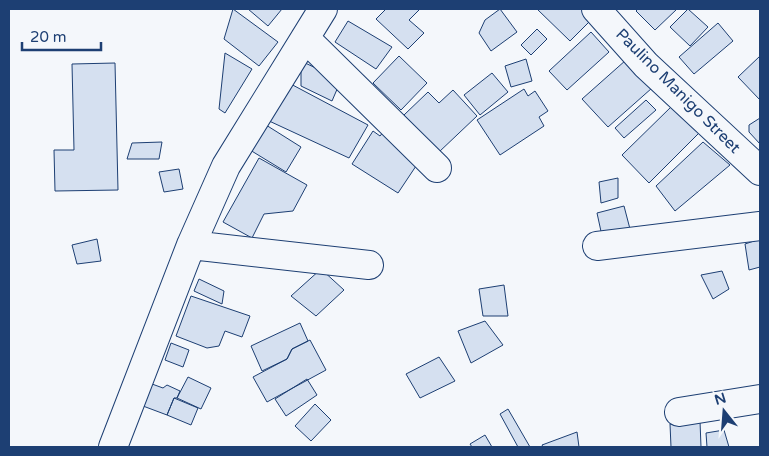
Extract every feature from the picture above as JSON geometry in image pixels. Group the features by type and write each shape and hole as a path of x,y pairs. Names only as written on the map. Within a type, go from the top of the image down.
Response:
{"street":[{"path":"113,447 192,245 226,166 323,9"},
{"name":"Paulino Manigo Street","path":"596,9 646,64 760,171"},
{"path":"305,38 437,168"},
{"path":"597,246 760,226"},
{"path":"192,245 369,265"},
{"path":"679,412 760,399"}],"building":[{"path":"233,9 278,42 259,66 224,39"},
{"path":"248,9 282,9 268,26"},
{"path":"386,9 420,9 409,20 424,33 408,49 376,19"},
{"path":"500,9 517,32 491,51 479,33 485,20"},
{"path":"537,9 581,9 592,19 570,41"},
{"path":"638,9 677,9 655,30 636,11"},
{"path":"688,9 708,27 690,46 670,27"},
{"path":"348,21 392,47 376,69 335,42"},
{"path":"718,23 733,41 694,74 679,57"},
{"path":"537,29 547,39 531,55 521,45"},
{"path":"591,32 609,52 567,90 549,71"},
{"path":"225,53 252,69 225,113 219,109"},
{"path":"399,56 427,83 401,110 373,83"},
{"path":"760,56 760,100 738,77"},
{"path":"526,59 532,81 511,87 505,66"},
{"path":"626,60 652,88 608,127 582,99"},
{"path":"301,61 341,80 332,101 301,86"},
{"path":"115,63 118,190 55,191 54,150 74,150 72,64"},
{"path":"492,73 508,92 480,115 464,95"},
{"path":"287,82 368,125 349,158 267,120"},
{"path":"524,89 528,96 535,91 548,111 539,117 544,126 500,155 477,120"},
{"path":"453,90 477,116 439,152 404,115 428,92 439,103"},
{"path":"646,100 656,110 624,138 615,128"},
{"path":"673,105 700,132 649,183 622,155"},
{"path":"760,118 760,144 749,132 749,125"},
{"path":"266,125 301,147 286,172 250,150"},
{"path":"373,131 380,136 384,131 420,160 398,193 352,164"},
{"path":"162,142 159,159 127,159 132,143"},
{"path":"703,142 730,165 675,211 656,186"},
{"path":"259,158 307,185 293,211 264,214 252,238 223,222"},
{"path":"179,169 183,189 164,192 159,172"},
{"path":"618,178 618,198 601,203 599,182"},
{"path":"624,206 630,229 602,236 597,213"},
{"path":"97,239 101,261 77,264 72,245"},
{"path":"760,239 760,267 749,270 745,244"},
{"path":"321,269 344,290 316,316 291,296"},
{"path":"722,271 729,289 713,299 701,275"},
{"path":"199,279 224,291 222,304 194,291"},
{"path":"504,285 508,316 483,316 479,289"},
{"path":"191,296 250,316 242,337 225,331 219,346 207,348 176,336"},
{"path":"485,321 503,345 471,363 458,331"},
{"path":"300,323 308,341 292,349 287,359 262,371 251,346"},
{"path":"310,340 326,370 267,402 253,377 287,359 292,349"},
{"path":"171,343 189,350 183,367 165,360"},
{"path":"439,357 455,381 420,398 406,374"},
{"path":"188,377 211,388 201,409 177,398"},
{"path":"307,379 317,395 286,416 275,399"},
{"path":"152,384 163,388 167,385 180,391 177,398 174,398 167,415 143,406"},
{"path":"174,398 198,408 191,425 167,415"},
{"path":"315,404 331,420 311,441 295,426"},
{"path":"508,409 530,447 518,447 500,414"},
{"path":"700,421 701,447 671,447 670,424"},
{"path":"724,430 729,447 707,447 706,433"},
{"path":"577,432 579,447 543,447 542,445"},
{"path":"485,435 492,447 472,447 470,444"}]}
